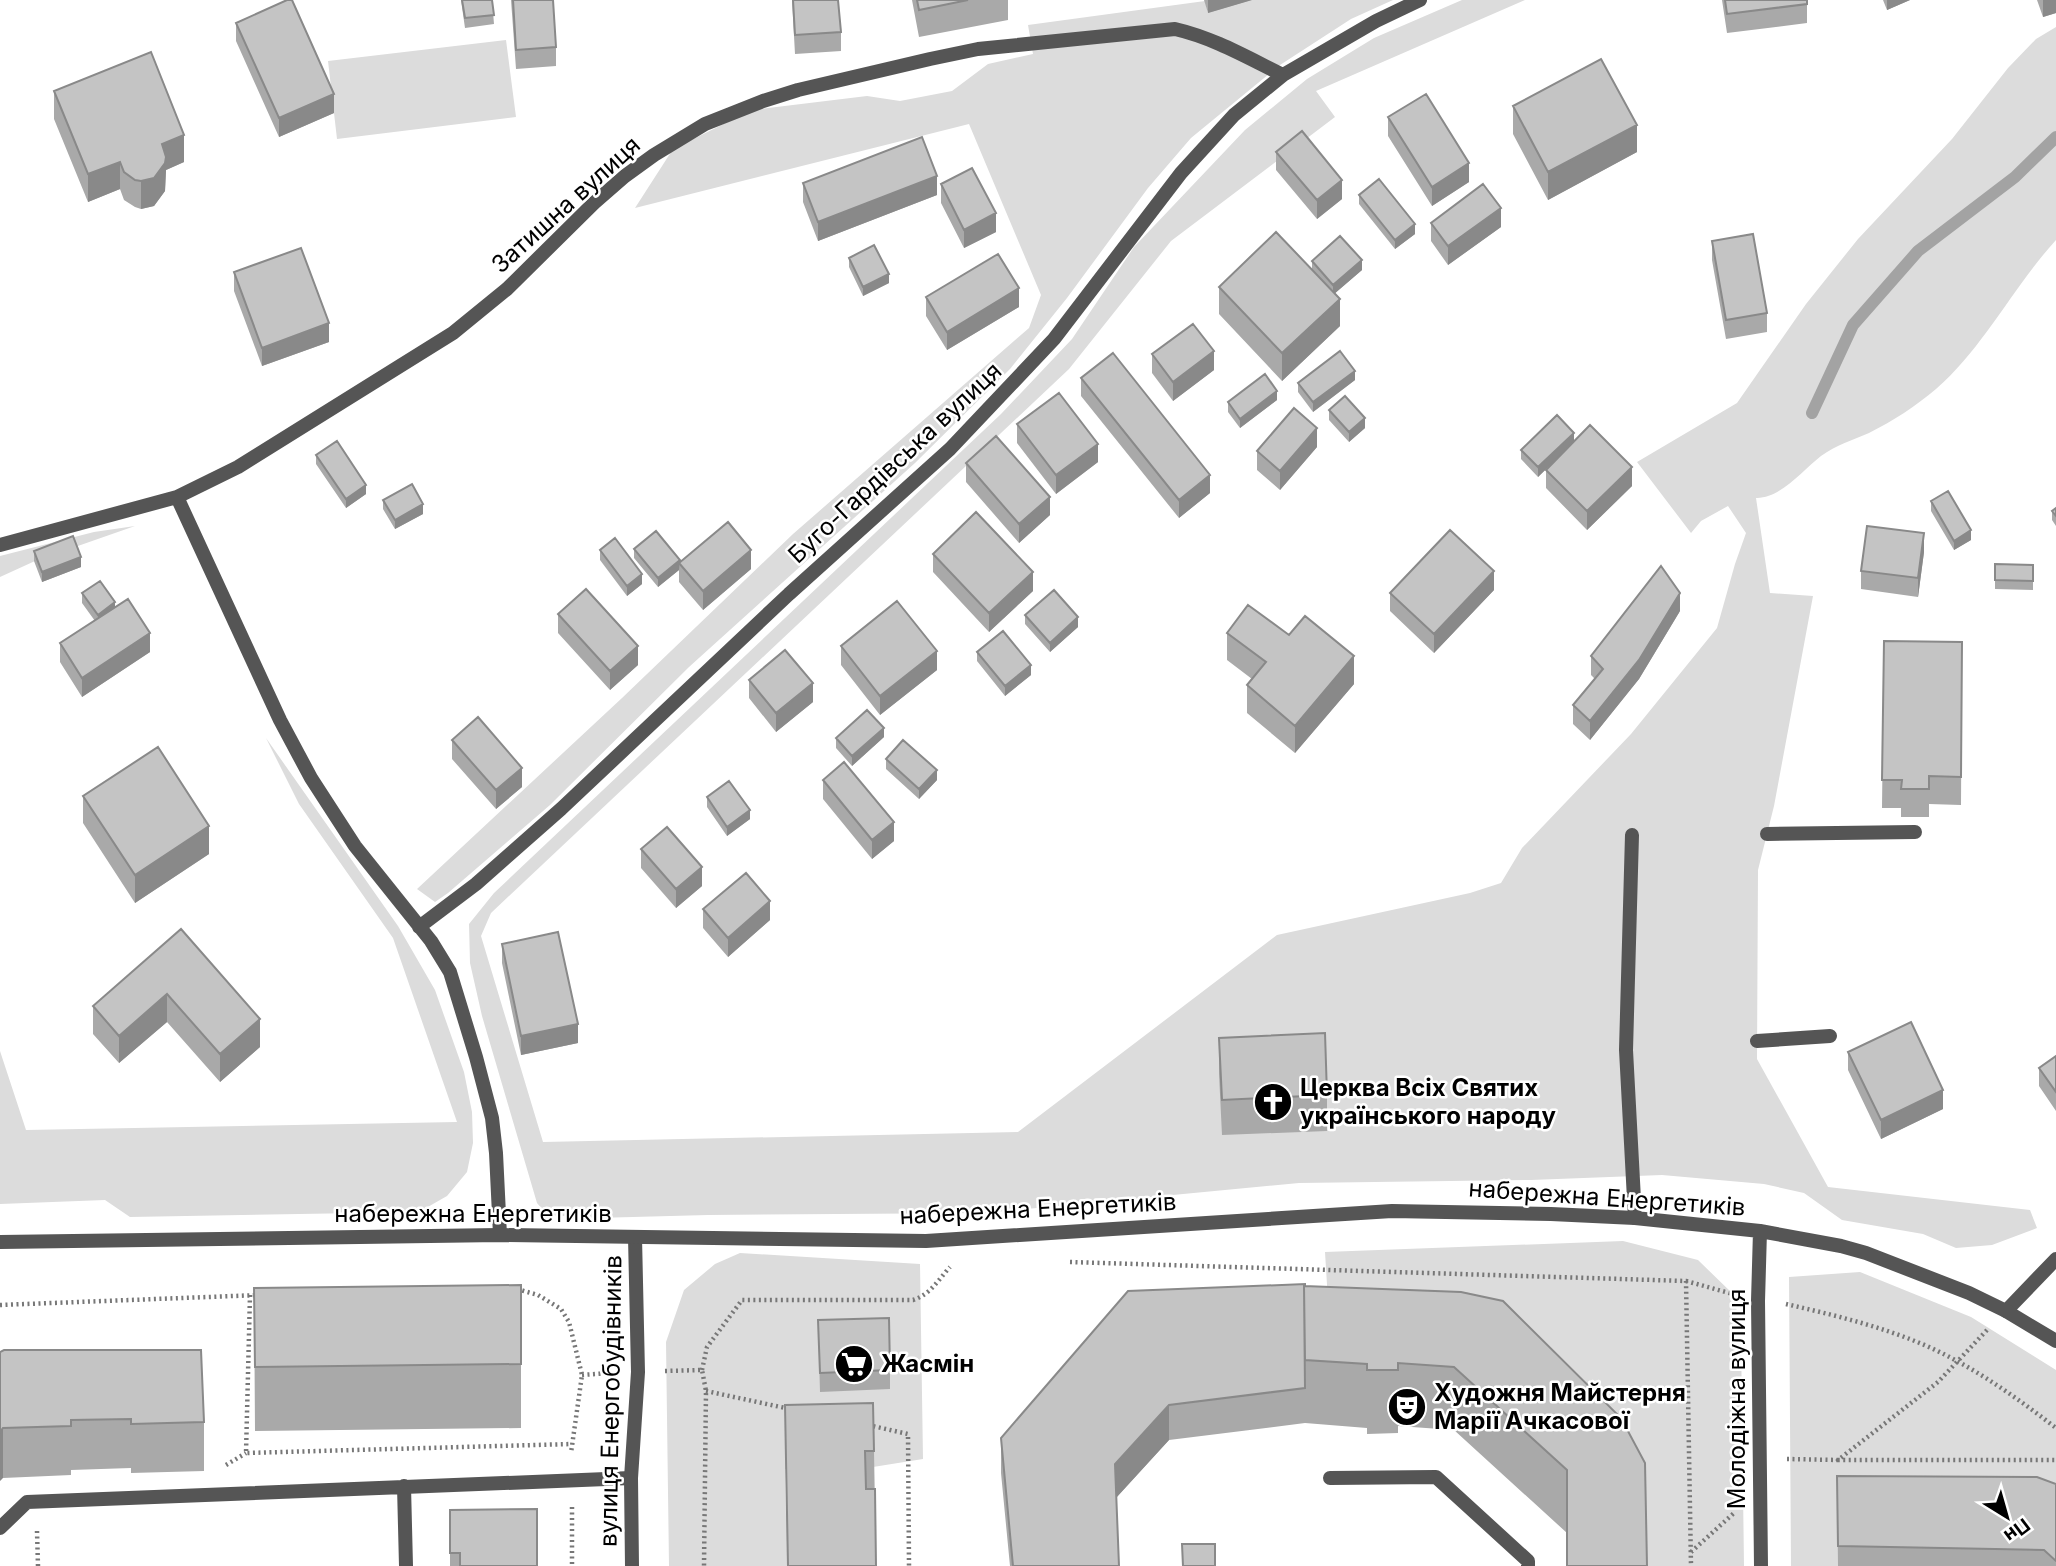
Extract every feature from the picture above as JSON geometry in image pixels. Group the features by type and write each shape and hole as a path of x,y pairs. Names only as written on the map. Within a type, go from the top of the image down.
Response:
{"street":[{"name":"Буго-Гардівська вулиця","path":"419,927 476,884 561,809 789,594 950,449 1054,339 1150,212 1241,108 1283,75 1376,21 1420,0"},
{"name":"Затишна вулиця","path":"0,545 177,497 238,467 453,333 507,289 625,176 679,138 731,112 798,90 978,49 1154,30 1175,29 1194,34 1283,75"},
{"path":"177,497 300,759 333,815 450,972 476,1057 495,1137 500,1236"},
{"path":"1767,834 1914,832"},
{"path":"1632,835 1626,1050 1635,1218"},
{"path":"1757,1041 1830,1035"},
{"name":"набережна Енергетиків","path":"0,1242 500,1236 926,1241 1392,1210 1468,1210 1635,1218 1760,1231 1815,1240 1866,1253 1957,1288 2006,1311 2056,1341"},
{"name":"Молодіжна вулиця","path":"1760,1231 1758,1301 1761,1566"},
{"name":"вулиця Енергобудівників","path":"632,1566 631,1478 638,1372 635,1237"},
{"path":"2006,1311 2056,1259"},
{"path":"1330,1478 1436,1477 1528,1561 1528,1566"},
{"path":"0,1528 27,1502 631,1478"},
{"path":"404,1486 406,1566"}],"path":[{"path":"1069,1262 1686,1280 1758,1301 1814,1310 1911,1340 1957,1362 2009,1393 2056,1428"},
{"path":"705,1566 706,1391 702,1370 706,1347 742,1300 913,1300 923,1297 950,1268 959,1263"},
{"path":"1686,1280 1691,1566"},
{"path":"506,1289 516,1288 538,1295 561,1309 569,1322 582,1375 571,1444 572,1566"},
{"path":"250,1295 246,1453 571,1444"},
{"path":"0,1305 264,1295"},
{"path":"2006,1311 1913,1403 1838,1460 2056,1460"},
{"path":"582,1375 702,1370"},
{"path":"706,1391 800,1411"},
{"path":"867,1425 908,1434 909,1566"}],"shaded area":[{"path":"1252,0 1393,0 1351,19 1280,65 1191,138 1148,188 1067,298 1010,369 915,463 689,667 550,805 448,893 435,902 417,889 793,534 1029,328 1041,295 969,124 635,208 673,149 752,110 867,96 900,101 952,91 988,64 1033,54 1028,25 1205,1 1208,13"},
{"path":"1462,0 1525,0 1316,91 1335,117 1171,241 1069,369 491,913 481,936 543,1142 1018,1132 1277,935 1470,893 1501,883 1522,848 1631,734 1717,628 1746,533 1728,506 1701,521 1691,533 1637,462 1737,403 1806,304 1858,239 1952,139 2008,68 2036,39 2056,27 2056,240 1969,355 1936,389 1887,423 1827,452 1774,494 1756,498 1770,593 1813,596 1774,806 1758,870 1757,1059 1828,1187 2030,1210 2037,1228 1992,1245 1956,1248 1923,1234 1842,1220 1804,1193 1764,1184 1662,1175 1531,1180 1299,1183 985,1213 595,1218 547,1215 537,1203 482,1016 470,963 469,924 494,893 1001,414 1072,339 1134,247 1245,130 1307,79 1374,38"},
{"path":"506,40 516,117 337,139 328,61"},
{"path":"135,526 35,561 0,577 0,556 94,532"},
{"path":"266,738 398,926 435,990 464,1072 472,1112 473,1143 467,1172 447,1196 419,1212 130,1217 105,1200 0,1204 0,1051 26,1130 457,1122 393,938 299,804"},
{"path":"1623,1241 1698,1260 1734,1295 1741,1336 1744,1566 1646,1566 1645,1526 1331,1350 1325,1252"},
{"path":"740,1253 920,1264 923,1459 873,1467 785,1469 787,1566 669,1566 666,1342 684,1290 715,1264"},
{"path":"1860,1272 1971,1317 2056,1370 2056,1533 1838,1566 1791,1566 1789,1277"}],"building":[{"path":"292,0 334,94 279,118 236,23"},
{"path":"462,0 492,0 494,15 465,18"},
{"path":"513,0 553,0 556,47 516,50"},
{"path":"793,0 838,0 841,32 795,35"},
{"path":"917,0 968,0 919,10"},
{"path":"1725,0 1807,0 1807,4 1727,14"},
{"path":"151,52 184,135 162,144 165,163 154,178 135,180 124,172 120,162 88,174 54,91"},
{"path":"1601,59 1637,125 1548,172 1513,106"},
{"path":"1426,94 1469,163 1432,187 1388,117"},
{"path":"1302,131 1342,180 1317,200 1276,152"},
{"path":"922,137 937,176 818,222 803,183"},
{"path":"972,168 996,213 964,230 941,184"},
{"path":"1379,179 1415,224 1395,240 1359,195"},
{"path":"1483,184 1501,208 1448,246 1431,223"},
{"path":"1276,232 1340,299 1282,353 1219,287"},
{"path":"1753,234 1767,313 1726,320 1712,241"},
{"path":"1340,236 1362,260 1333,285 1312,261"},
{"path":"874,245 889,274 863,287 849,258"},
{"path":"301,248 329,323 262,348 234,272"},
{"path":"998,254 1019,288 947,332 926,297"},
{"path":"1193,324 1214,351 1173,382 1152,354"},
{"path":"1340,351 1355,371 1313,402 1298,383"},
{"path":"1113,353 1210,475 1179,500 1081,378"},
{"path":"1265,374 1277,391 1240,419 1228,402"},
{"path":"1059,393 1098,444 1056,475 1017,424"},
{"path":"1345,396 1365,418 1349,432 1329,410"},
{"path":"1294,408 1317,428 1280,471 1257,451"},
{"path":"1557,415 1574,433 1538,467 1521,450"},
{"path":"1590,425 1632,467 1587,511 1546,470"},
{"path":"996,436 1050,497 1019,524 966,463"},
{"path":"337,441 366,485 346,499 316,455"},
{"path":"412,484 423,504 395,520 383,500"},
{"path":"1948,491 1971,530 1954,541 1931,501"},
{"path":"976,512 1033,572 989,613 933,554"},
{"path":"728,522 751,550 703,591 679,563"},
{"path":"1867,526 1924,533 1918,578 1861,571"},
{"path":"1450,530 1494,571 1434,634 1390,593"},
{"path":"656,531 680,560 658,578 634,549"},
{"path":"73,536 81,557 42,572 34,551"},
{"path":"615,538 642,574 627,586 600,550"},
{"path":"1995,564 2033,565 2033,581 1995,580"},
{"path":"1661,566 1680,593 1639,660 1590,721 1573,705 1603,669 1591,656"},
{"path":"100,581 115,602 98,615 82,593"},
{"path":"586,589 638,646 610,671 558,614"},
{"path":"1054,590 1078,617 1050,643 1025,615"},
{"path":"128,599 150,633 82,678 60,643"},
{"path":"897,601 937,651 880,696 841,646"},
{"path":"1248,605 1289,635 1305,616 1354,656 1295,726 1247,685 1266,662 1227,633"},
{"path":"1003,631 1031,665 1005,686 977,652"},
{"path":"1884,641 1962,642 1961,777 1929,776 1929,789 1901,789 1902,780 1882,780"},
{"path":"785,650 813,683 776,713 749,680"},
{"path":"867,710 884,728 852,756 836,738"},
{"path":"478,717 522,768 496,790 452,740"},
{"path":"903,740 937,770 919,789 886,759"},
{"path":"158,747 209,826 135,875 83,796"},
{"path":"844,762 894,822 872,840 823,780"},
{"path":"729,781 750,810 727,827 707,797"},
{"path":"667,827 702,867 676,889 641,849"},
{"path":"746,873 770,901 728,938 703,909"},
{"path":"181,929 260,1019 220,1054 167,994 119,1036 93,1006"},
{"path":"558,932 578,1024 521,1036 502,944"},
{"path":"1911,1022 1943,1090 1881,1120 1848,1052"},
{"path":"1325,1033 1327,1095 1222,1100 1219,1038"},
{"path":"2056,1056 2056,1092 2039,1068"},
{"path":"1305,1284 1305,1388 1169,1405 1115,1464 1119,1566 1013,1566 1001,1438 1128,1291"},
{"path":"521,1285 521,1364 255,1367 254,1288"},
{"path":"1304,1286 1461,1292 1503,1301 1621,1418 1645,1463 1647,1566 1567,1566 1567,1470 1454,1367 1398,1363 1398,1370 1367,1370 1367,1364 1305,1360"},
{"name":"Жасмін","path":"889,1318 890,1370 820,1373 818,1320"},
{"path":"201,1350 204,1422 131,1424 131,1419 71,1420 71,1426 3,1428 0,1432 0,1352"},
{"path":"873,1403 874,1451 865,1451 866,1489 875,1489 876,1566 788,1566 785,1405"},
{"path":"1837,1476 2037,1477 2056,1484 2056,1561 2044,1550 1838,1546"},
{"path":"537,1509 537,1566 460,1566 460,1553 450,1553 450,1510"},
{"path":"1182,1544 1215,1544 1215,1566 1183,1566"}],"waterway":[{"path":"1812,413 1853,325 1918,251 2015,177 2056,137"}],"place":[{"name":"Церква Всіх Святих українського народу","path":"1273,1102"},
{"name":"Жасмін","path":"854,1364"},
{"name":"Художня Майстерня Марії Ачкасової","path":"1407,1407"}]}
